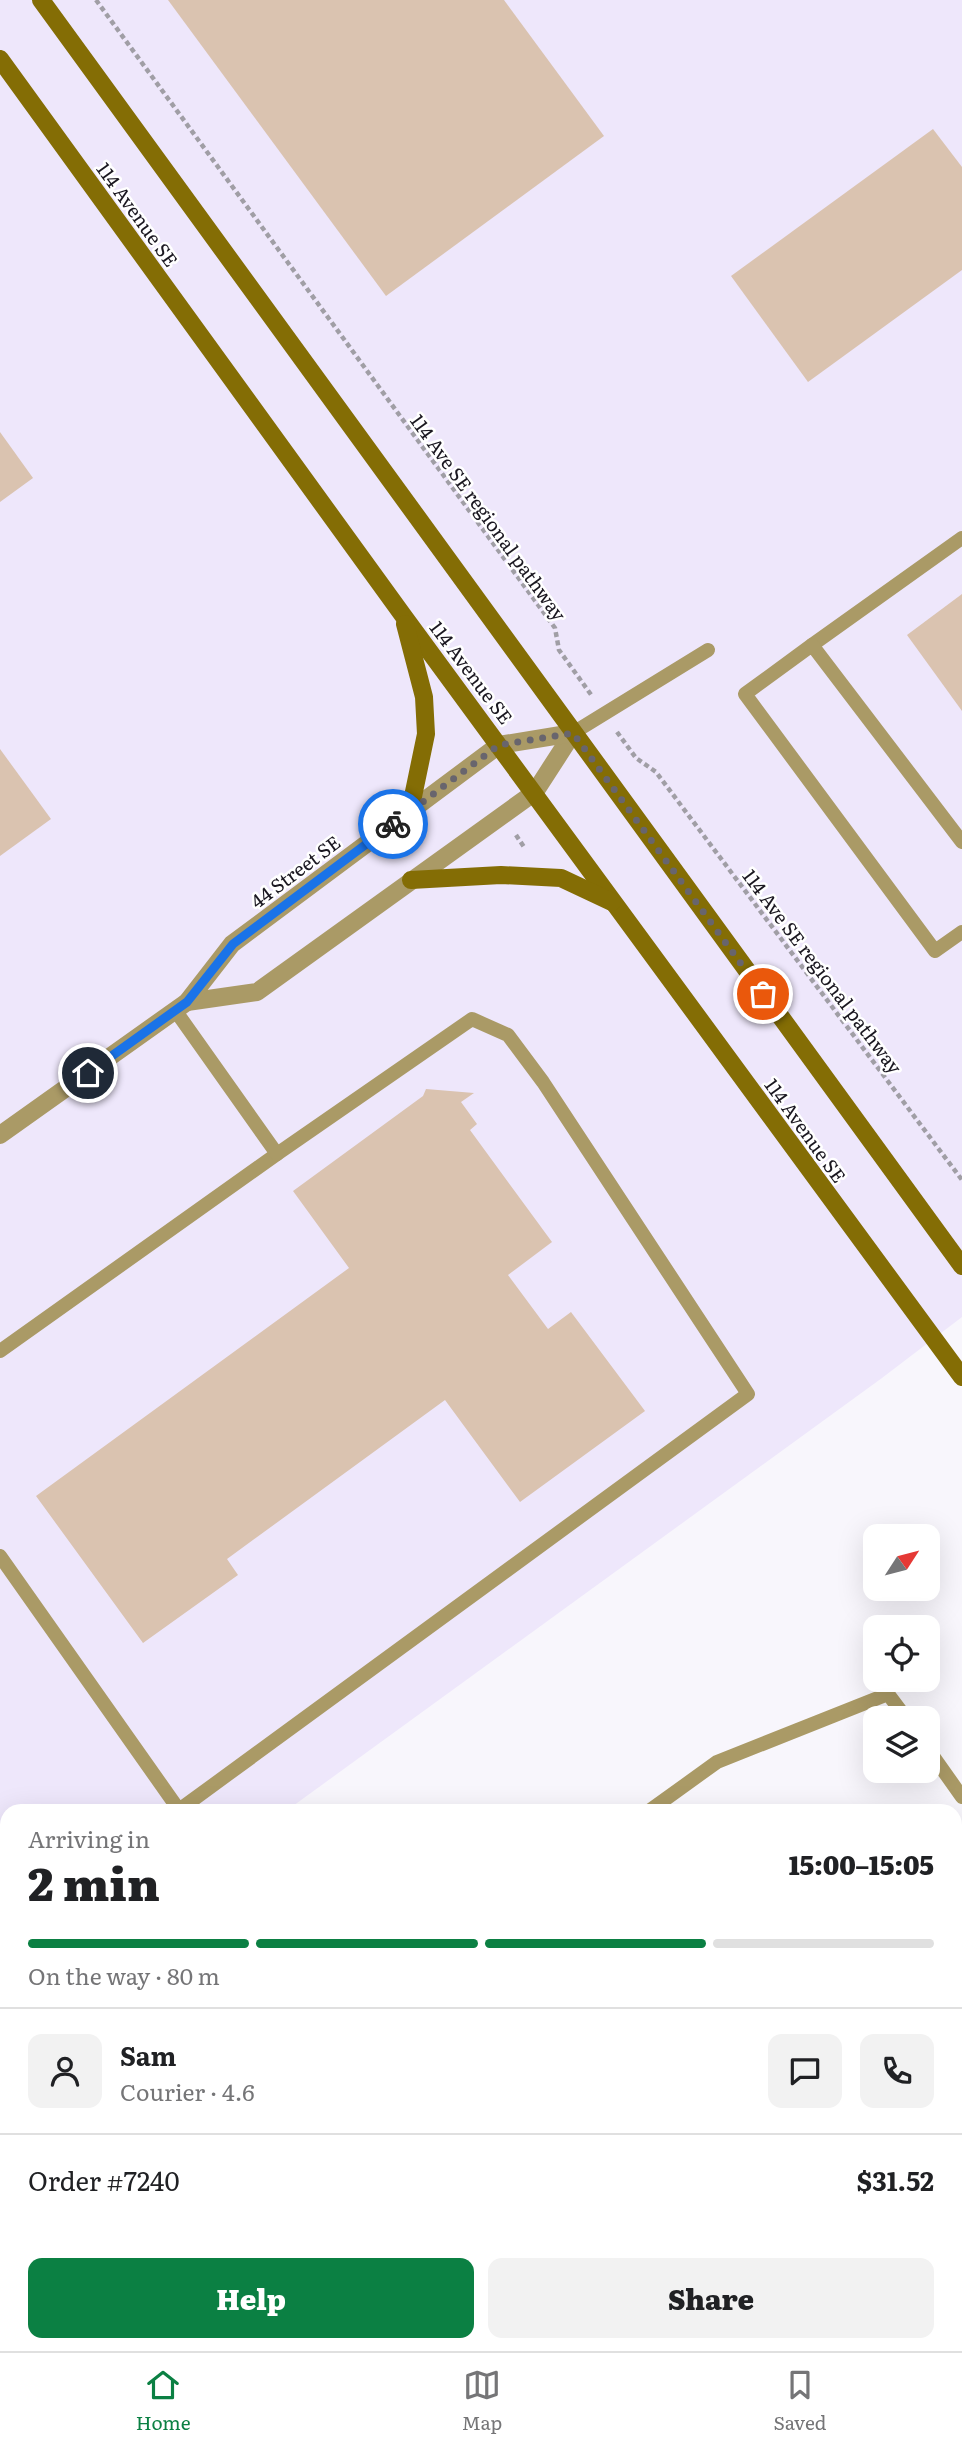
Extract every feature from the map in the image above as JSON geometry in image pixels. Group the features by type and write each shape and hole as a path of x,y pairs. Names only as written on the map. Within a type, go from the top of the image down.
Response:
{"main road":[{"path":"46,5 962,1266"},
{"name":"114 Avenue SE","path":"0,60 402,614 962,1377"},
{"path":"402,614 424,697 426,734 410,811"},
{"path":"411,880 501,875 561,878 613,902"}],"street":[{"name":"44 Street SE","path":"0,1135 181,1006 233,944 499,745 573,733"},
{"name":"44 Street SE","path":"181,1006 257,992 535,792 573,733"}],"lane":[{"path":"962,538 746,694 935,951 962,932"},
{"path":"812,645 962,842"},
{"path":"573,733 708,650"},
{"path":"181,1006 278,1154"},
{"path":"0,1351 472,1019 509,1035 543,1082 748,1394 187,1804"},
{"path":"0,1556 172,1804"},
{"path":"659,1804 716,1762 888,1694 897,1706"},
{"path":"940,1766 962,1797"}],"path":[{"name":"114 Ave SE regional pathway","path":"96,0 113,27 555,628 559,650 636,758 656,772 962,1180"}],"shaded area":[{"path":"0,0 962,0 962,1317 296,1804 0,1804"}],"building":[{"path":"168,0 504,0 604,136 386,296"},
{"path":"933,129 962,167 962,270 808,382 731,276"},
{"path":"0,432 33,478 0,502"},
{"path":"962,594 962,711 907,635"},
{"path":"0,749 51,819 0,856"},
{"path":"426,1089 474,1093 461,1102 477,1124 470,1130 552,1242 508,1275 548,1329 571,1312 645,1411 520,1502 445,1400 227,1559 238,1575 143,1643 36,1496 349,1268 293,1191 423,1096"}],"way so far":[{"path":"393,824 499,745 573,733 763,994"}],"route":[{"path":"88,1073 187,1002 233,944 393,824"}]}
